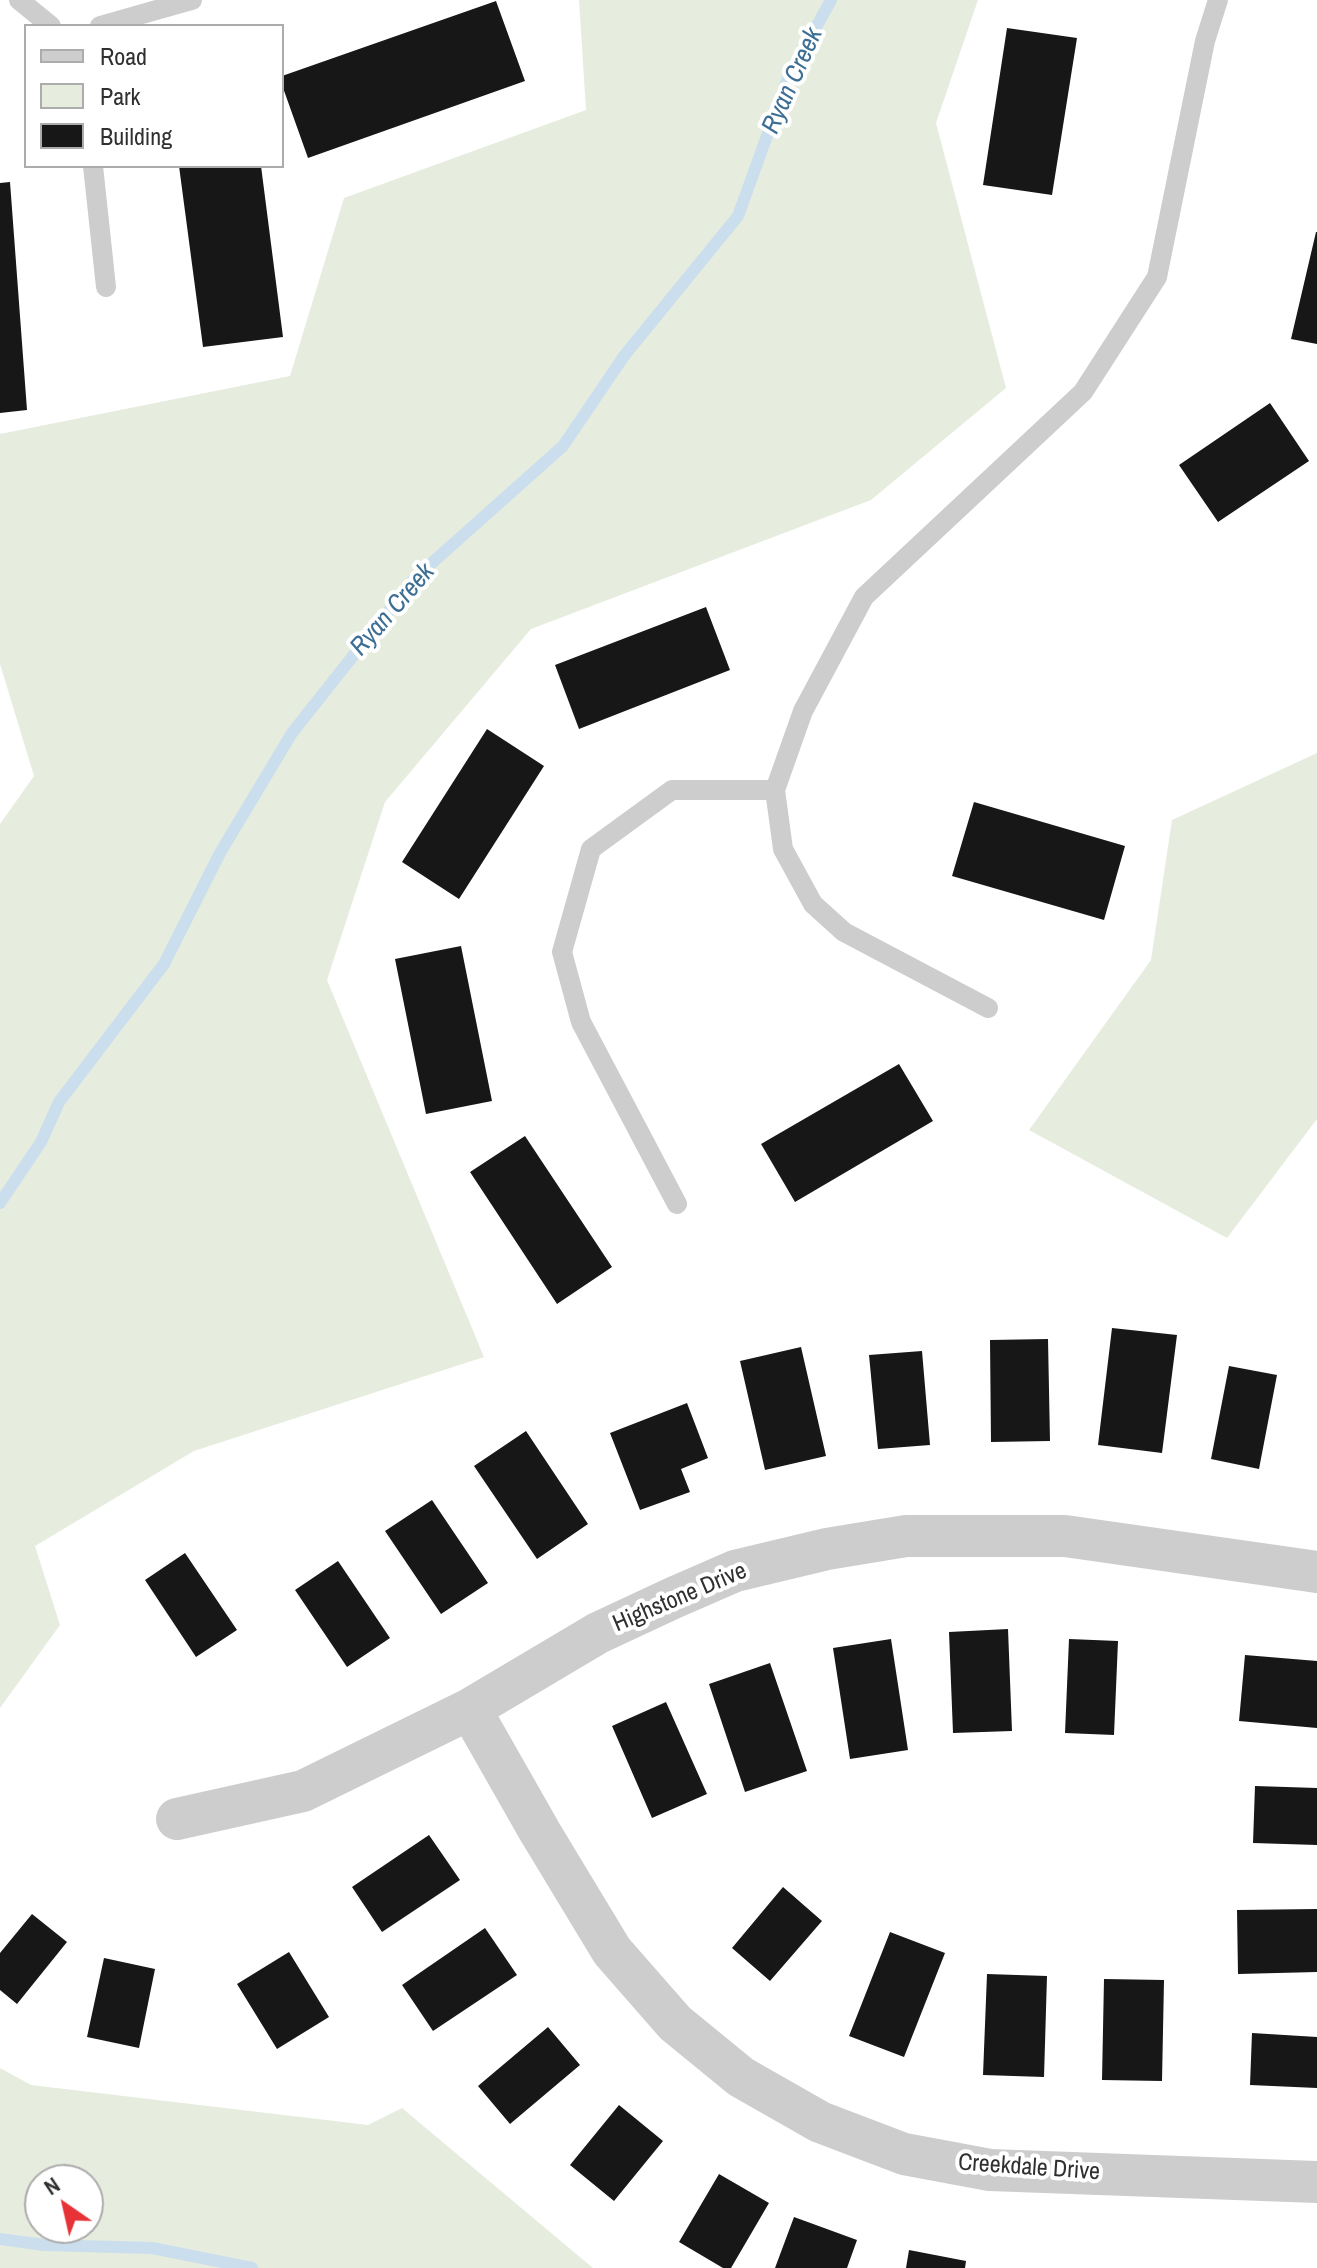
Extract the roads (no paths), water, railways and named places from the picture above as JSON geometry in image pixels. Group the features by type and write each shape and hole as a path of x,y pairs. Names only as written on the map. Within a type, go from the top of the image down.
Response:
{"street":[{"name":"Highstone Drive","path":"177,1819 303,1791 470,1709 598,1633 698,1587 735,1571 843,1546 906,1536 1065,1536 1317,1572"},
{"name":"Creekdale Drive","path":"470,1709 612,1951 675,2023 741,2077 820,2122 904,2154 990,2170 1317,2182"}],"lane":[{"path":"19,0 49,24"},
{"path":"107,24 192,0"},
{"path":"988,1008 844,932 813,904 783,849 775,790 803,711 864,597 1083,392 1157,277 1205,41 1218,0"},
{"path":"93,168 106,287"},
{"path":"677,1204 581,1022 562,952 591,849 672,790 775,790"}],"waterway":[{"name":"Ryan Creek","path":"0,1203 41,1142 59,1102 164,964 220,853 292,733 414,579 563,446 624,356 738,216 788,78 831,0"},
{"path":"0,2239 44,2245 152,2248 252,2268"}]}
